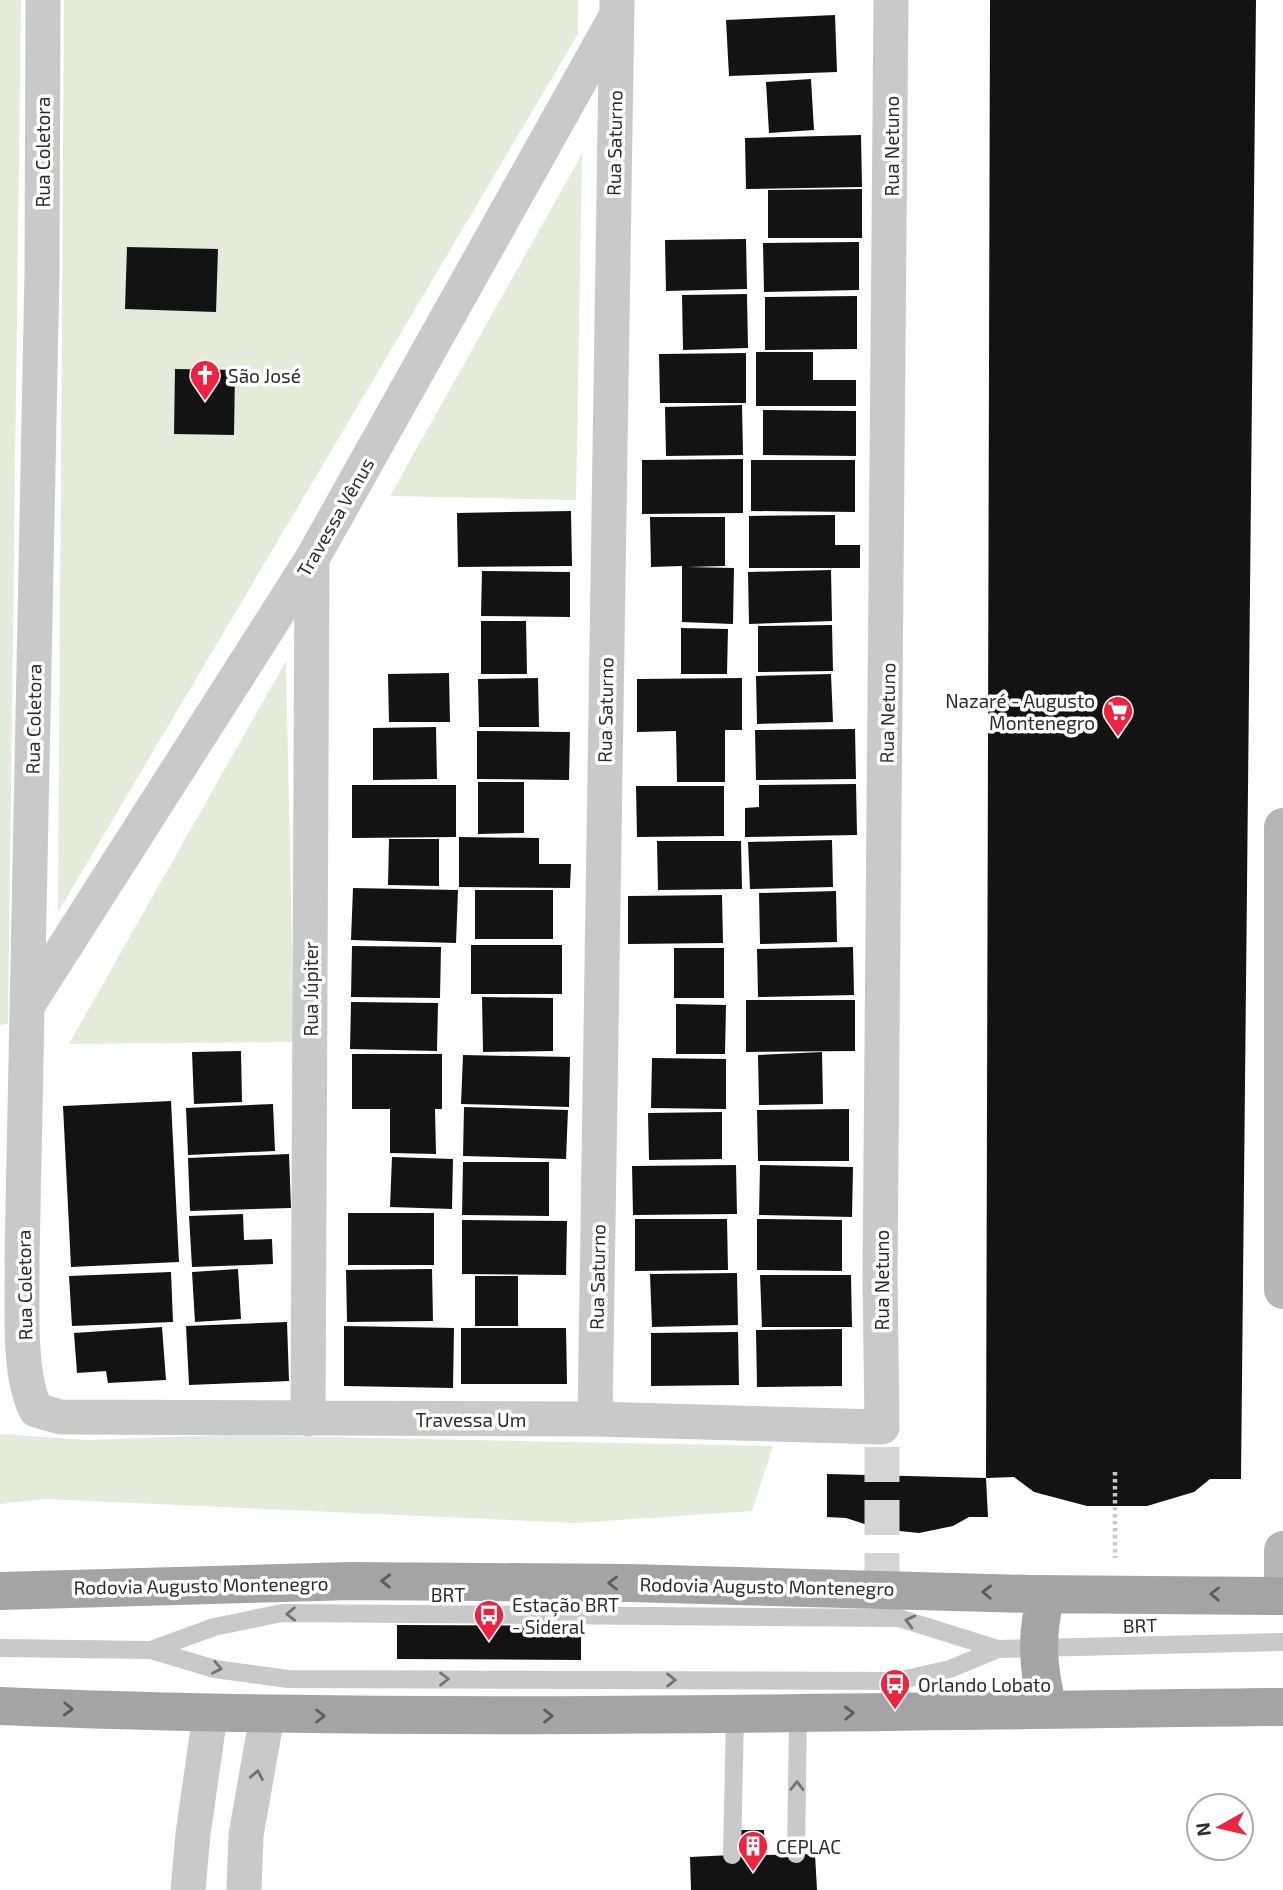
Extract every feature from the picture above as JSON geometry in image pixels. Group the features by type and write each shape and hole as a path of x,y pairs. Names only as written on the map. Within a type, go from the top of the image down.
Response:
{"main road":[{"path":"1283,827 1283,1290"},
{"path":"1283,1550 1283,1596"},
{"name":"Rodovia Augusto Montenegro","path":"0,1591 351,1581 630,1583 1046,1594 1115,1592 1283,1596"},
{"path":"1046,1594 1037,1648 1040,1678 1048,1707"},
{"path":"0,1706 267,1716 735,1716 1048,1707 1283,1707"}],"street":[{"name":"Rua Coletora","path":"43,0 42,273 22,1258 25,1361 30,1398 36,1410 60,1417"},
{"name":"Rua Netuno","path":"882,1427 880,1276 891,0"},
{"name":"Travessa Vênus","path":"29,1003 312,559 616,8"},
{"name":"Rua Saturno","path":"595,1419 616,8"},
{"name":"Rua Júpiter","path":"308,1419 312,559"},
{"name":"Travessa Um","path":"60,1417 595,1419 882,1427"},
{"path":"188,1890 210,1715"},
{"path":"244,1890 246,1835 267,1716"}],"lane":[{"name":"BRT","path":"151,1650 214,1627 282,1613 899,1618 998,1649 1283,1642"},
{"name":"BRT","path":"0,1648 151,1650 215,1669 288,1678 897,1681 950,1669 998,1649"},
{"path":"796,1854 798,1715"},
{"path":"732,1855 735,1716"}],"path":[{"path":"1115,1472 1115,1592"}],"green space":[{"path":"0,0 21,0 8,1024 0,1025"},
{"path":"64,0 578,0 578,34 58,912"},
{"path":"582,154 576,500 390,496"},
{"path":"286,661 294,1042 69,1044"},
{"path":"0,1434 88,1440 223,1435 773,1446 752,1511 576,1523 46,1499 0,1504"}],"building":[{"name":"Nazaré - Augusto Montenegro","path":"990,0 1256,0 1241,1479 1210,1479 1194,1492 1147,1506 1087,1506 1034,1492 1014,1477 986,1478"},
{"path":"835,15 837,72 729,76 726,20"},
{"path":"811,79 814,130 769,133 766,82"},
{"path":"861,135 862,187 746,189 745,138"},
{"path":"862,189 862,238 768,238 768,190"},
{"path":"746,239 747,289 666,291 665,240"},
{"path":"859,242 859,290 764,292 763,243"},
{"path":"127,247 218,249 216,312 125,309"},
{"path":"747,294 748,348 683,350 682,295"},
{"path":"857,296 857,349 765,350 765,297"},
{"path":"756,352 813,352 813,380 856,380 856,406 756,406"},
{"path":"746,353 746,403 660,403 659,354"},
{"name":"São José","path":"175,369 235,370 234,435 174,434"},
{"path":"742,405 743,455 666,456 665,407"},
{"path":"763,410 856,411 856,456 763,455"},
{"path":"743,459 743,513 642,514 642,460"},
{"path":"751,460 855,460 855,512 751,511"},
{"path":"571,511 572,566 458,567 457,513"},
{"path":"835,515 835,545 860,545 860,568 749,568 749,516"},
{"path":"650,517 725,517 725,566 687,567 734,568 733,624 682,622 682,566 651,567"},
{"path":"831,570 832,621 749,624 748,572"},
{"path":"482,571 570,572 570,617 481,616"},
{"path":"481,621 526,621 527,674 481,674"},
{"path":"832,625 833,671 758,672 758,626"},
{"path":"681,628 728,629 727,674 681,674"},
{"path":"449,673 450,722 389,722 388,674"},
{"path":"831,674 833,722 757,724 756,676"},
{"path":"538,678 539,727 479,727 478,679"},
{"path":"742,678 742,730 725,730 725,782 677,782 676,731 637,732 637,679"},
{"path":"436,727 437,779 373,780 373,728"},
{"path":"855,729 856,779 756,780 755,730"},
{"path":"477,731 570,732 569,780 477,779"},
{"path":"478,782 524,782 524,833 478,834"},
{"path":"856,784 857,835 745,837 745,808 759,807 759,785"},
{"path":"352,785 456,785 456,837 352,838"},
{"path":"636,786 724,786 724,836 637,837"},
{"path":"459,837 539,838 539,864 571,864 570,888 459,887"},
{"path":"389,839 439,839 439,886 388,885"},
{"path":"832,840 833,887 750,889 748,842"},
{"path":"657,841 741,841 742,889 658,890"},
{"path":"353,888 458,890 456,943 351,940"},
{"path":"475,890 553,890 553,939 475,939"},
{"path":"836,891 837,942 760,944 759,893"},
{"path":"722,895 723,943 628,944 628,896"},
{"path":"471,945 562,945 562,994 471,994"},
{"path":"352,946 441,947 440,998 351,997"},
{"path":"853,947 854,995 758,997 757,949"},
{"path":"674,948 724,948 724,998 674,998"},
{"path":"482,997 553,998 553,1051 483,1052"},
{"path":"746,1000 855,1000 855,1051 746,1052"},
{"path":"351,1002 438,1003 437,1051 350,1049"},
{"path":"676,1004 726,1005 725,1054 676,1054"},
{"path":"241,1051 242,1102 194,1104 192,1052"},
{"path":"822,1052 823,1104 759,1105 758,1055"},
{"path":"352,1054 442,1054 442,1109 435,1109 436,1154 390,1153 390,1109 352,1109"},
{"path":"463,1055 570,1057 569,1107 461,1104"},
{"path":"652,1058 726,1059 726,1109 651,1108"},
{"path":"171,1101 179,1262 71,1267 63,1106"},
{"path":"273,1104 275,1151 188,1155 186,1108"},
{"path":"464,1107 568,1110 566,1159 463,1156"},
{"path":"849,1109 849,1161 758,1161 757,1110"},
{"path":"722,1112 722,1159 649,1160 648,1113"},
{"path":"289,1154 291,1208 190,1211 188,1158"},
{"path":"392,1157 453,1159 452,1209 390,1207"},
{"path":"463,1162 549,1162 549,1216 462,1215"},
{"path":"736,1165 737,1214 633,1215 632,1166"},
{"path":"760,1165 853,1167 852,1217 759,1215"},
{"path":"348,1213 434,1213 434,1265 348,1265"},
{"path":"243,1214 244,1240 272,1239 273,1264 192,1267 189,1216"},
{"path":"635,1219 727,1219 728,1270 635,1271"},
{"path":"757,1219 842,1220 842,1271 757,1270"},
{"path":"462,1220 567,1221 566,1275 462,1274"},
{"path":"238,1269 241,1319 195,1322 192,1272"},
{"path":"432,1269 433,1321 347,1322 346,1270"},
{"path":"171,1272 173,1322 72,1326 69,1276"},
{"path":"737,1273 738,1325 652,1327 650,1274"},
{"path":"760,1275 851,1275 852,1327 762,1327"},
{"path":"475,1276 518,1276 518,1326 475,1326"},
{"path":"287,1322 289,1381 189,1385 186,1326"},
{"path":"344,1326 454,1328 453,1388 344,1386"},
{"path":"162,1327 166,1380 108,1383 106,1371 77,1373 74,1333"},
{"path":"461,1328 566,1328 567,1384 461,1384"},
{"path":"842,1329 842,1386 757,1387 756,1330"},
{"path":"738,1332 739,1385 651,1386 651,1333"},
{"path":"827,1474 986,1478 988,1517 969,1517 953,1526 919,1533 880,1529 846,1518 827,1517"},
{"name":"Estação BRT - Sideral","path":"397,1625 581,1626 581,1660 397,1659"},
{"name":"CEPLAC","path":"739,1830 764,1830 765,1855 815,1854 817,1890 691,1890 690,1857 732,1855"}],"tunnel":[{"path":"882,1427 882,1588"}],"place":[{"name":"São José","path":"205,402"},
{"name":"Nazaré - Augusto Montenegro","path":"1118,738"},
{"name":"Estação BRT - Sideral","path":"489,1642"},
{"name":"Orlando Lobato","path":"895,1711"},
{"name":"CEPLAC","path":"753,1873"}]}
